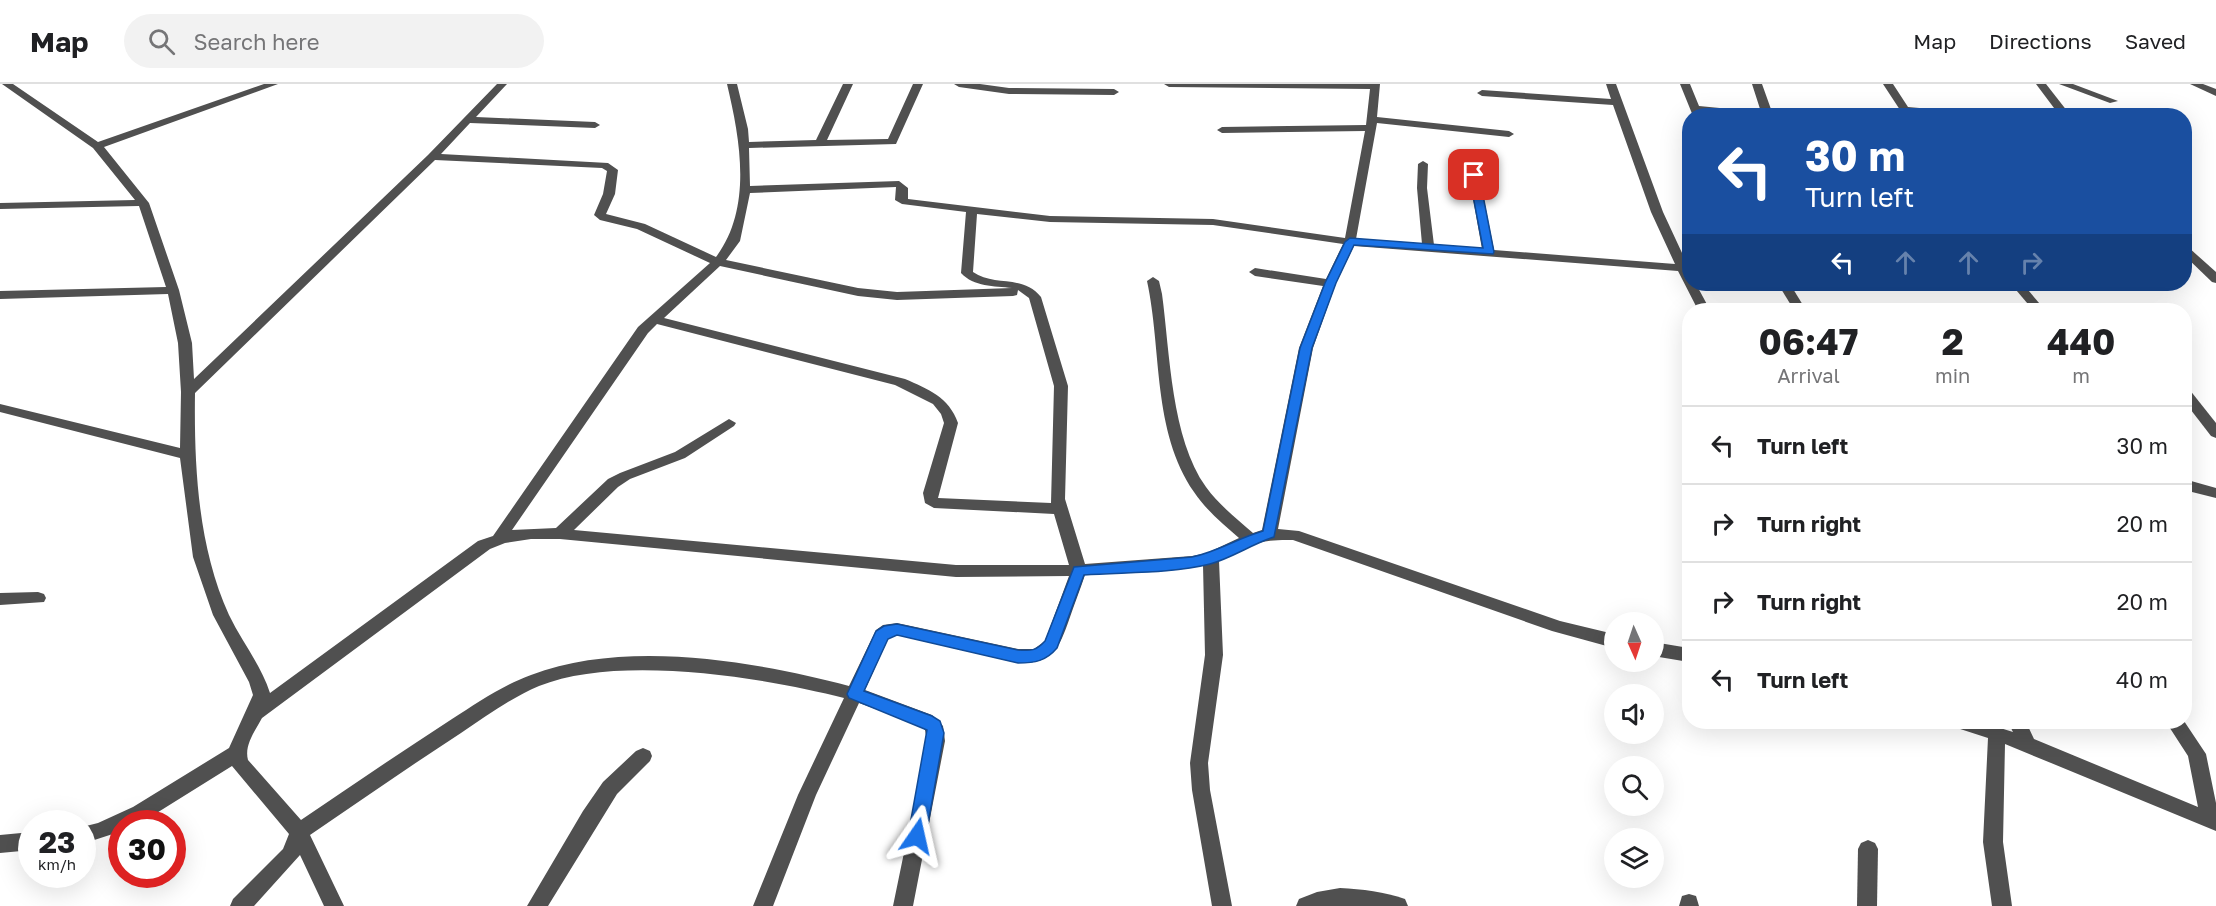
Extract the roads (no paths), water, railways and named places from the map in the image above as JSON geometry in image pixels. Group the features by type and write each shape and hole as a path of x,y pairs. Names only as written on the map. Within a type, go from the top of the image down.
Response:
{"street":[{"path":"7,84 97,146 143,202 173,290 185,344 188,392 187,455 201,557 221,615 258,682 262,695 256,713 241,739 237,753 240,764 300,832 334,906"},
{"path":"97,146 273,84"},
{"path":"188,392 432,157 502,84"},
{"path":"499,538 643,330 718,262 734,241 745,190 745,145 732,84"},
{"path":"820,144 848,84"},
{"path":"745,145 892,142 918,84"},
{"path":"959,84 1009,91 1114,92"},
{"path":"1169,84 1375,85 1371,123 1350,242 1330,283 1306,348 1269,534"},
{"path":"745,190 899,184 903,188 901,200 903,201 972,211 1050,219 1213,222 1350,242 1682,268 1657,212 1611,84"},
{"path":"1685,84 1695,108"},
{"path":"1757,84 1768,108"},
{"path":"1888,84 1904,108"},
{"path":"2041,84 2060,108"},
{"path":"2064,84 2113,101"},
{"path":"2195,84 2216,93"},
{"path":"1482,93 1618,102"},
{"path":"468,120 595,125"},
{"path":"1222,130 1371,123 1509,134"},
{"path":"432,157 604,165 613,170 609,194 600,215 604,218 640,226 718,262 881,295 1031,292"},
{"path":"1471,159 1489,252"},
{"path":"1423,164 1422,188 1428,247"},
{"path":"0,206 143,202"},
{"path":"764,906 807,795 882,635 889,630 897,629 1018,657 1033,657 1044,652 1052,644 1079,570 1058,509 1056,481 1061,386 1035,297 1031,292 1018,286 976,279 967,273 972,211"},
{"path":"2192,256 2216,279"},
{"path":"1255,272 1330,283"},
{"path":"1153,281 1177,436 1188,470 1208,500 1250,539"},
{"path":"0,295 173,290"},
{"path":"2023,291 2033,303"},
{"path":"654,319 900,382 925,392 942,403 949,414 951,423 930,493 930,499 934,503 1058,509"},
{"path":"2192,402 2216,433"},
{"path":"0,408 187,455"},
{"path":"560,534 613,483 625,476 680,455 729,423"},
{"path":"2192,487 2216,493"},
{"path":"256,713 484,545 499,538 527,533 560,534 956,570 1079,570 1192,562 1211,558 1250,539 1269,534 1294,535 1558,627 1604,638"},
{"path":"1211,558 1214,655 1199,764 1201,790 1222,906"},
{"path":"0,599 38,598"},
{"path":"1664,651 1682,654"},
{"path":"240,906 291,854 300,832 414,753 515,689 539,679 563,673 638,664 688,666 781,676 855,694 926,720 934,726 936,733 903,906"},
{"path":"1984,729 2028,744 2213,822"},
{"path":"2020,729 2028,744"},
{"path":"2180,729 2198,754 2213,822"},
{"path":"1997,733 1991,839 1996,885 2002,906"},
{"path":"96,832 129,819 237,753"},
{"path":"537,906 610,788 643,756"},
{"path":"0,844 18,842"},
{"path":"1867,906 1868,849"},
{"path":"1306,906 1342,897 1398,906"}]}
